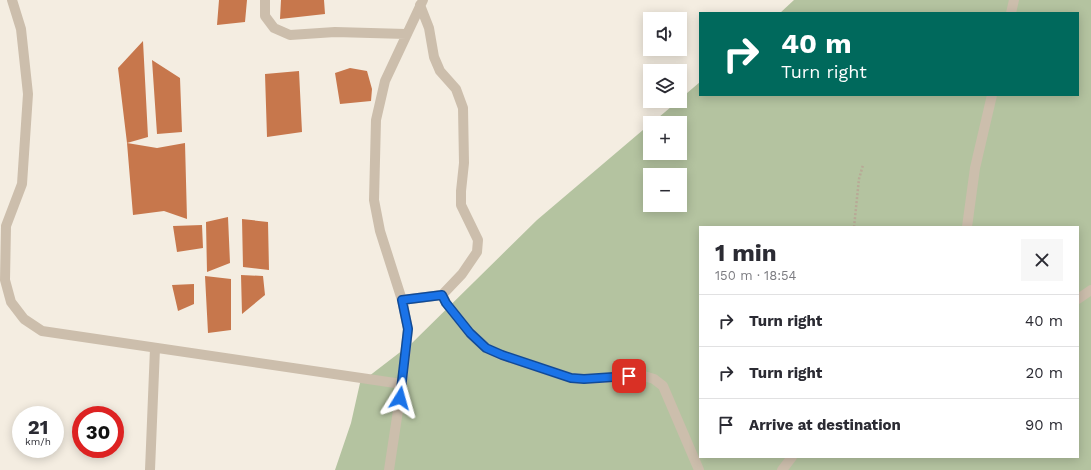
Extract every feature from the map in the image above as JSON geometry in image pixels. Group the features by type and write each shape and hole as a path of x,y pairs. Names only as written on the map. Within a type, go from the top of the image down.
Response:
{"street":[{"path":"12,0 21,29 28,94 22,184 6,226 5,280 11,302 24,319 42,331 402,384"},
{"path":"265,0 265,16 274,28 290,35 335,32 406,34"},
{"path":"1011,12 1014,0"},
{"path":"389,470 402,384 408,329 402,300 380,231 374,200 376,120 385,81 421,3"},
{"path":"402,300 442,295 462,274 477,252 478,240 461,205 464,163 463,108 456,89 440,71 434,57 430,28 421,3"},
{"path":"967,226 975,168 992,96"},
{"path":"1079,298 1091,290"},
{"path":"442,295 446,303 470,333 486,348 502,355 571,378 584,379 644,376 654,379 663,386 699,470"},
{"path":"150,470 155,348"},
{"path":"782,470 791,458"}],"path":[{"path":"854,226 863,166"}],"green space":[{"path":"794,0 1091,0 1091,470 335,470 351,423 360,383 412,343 537,220 643,130 643,160 687,160 687,116 660,116 670,108 687,108 687,93 699,83 699,96 1079,96 1079,12 781,12"}],"building":[{"path":"219,0 247,0 245,22 217,25"},
{"path":"281,0 324,0 325,14 280,19"},
{"path":"143,41 148,137 127,143 118,68"},
{"path":"152,60 180,78 182,132 157,134"},
{"path":"350,68 367,71 372,89 371,101 340,104 335,73"},
{"path":"299,71 302,132 267,137 265,74"},
{"path":"127,143 157,148 185,143 187,219 164,211 133,215"},
{"path":"228,217 230,263 207,272 206,222"},
{"path":"242,219 268,222 269,270 243,267"},
{"path":"202,225 203,248 177,252 173,226"},
{"path":"241,275 263,276 265,295 242,314"},
{"path":"205,276 231,279 231,330 208,333"},
{"path":"194,284 194,304 178,311 172,285"}],"route":[{"path":"400,398 408,329 402,300 442,295 446,303 470,333 486,348 502,355 571,378 584,379 629,376"}]}
